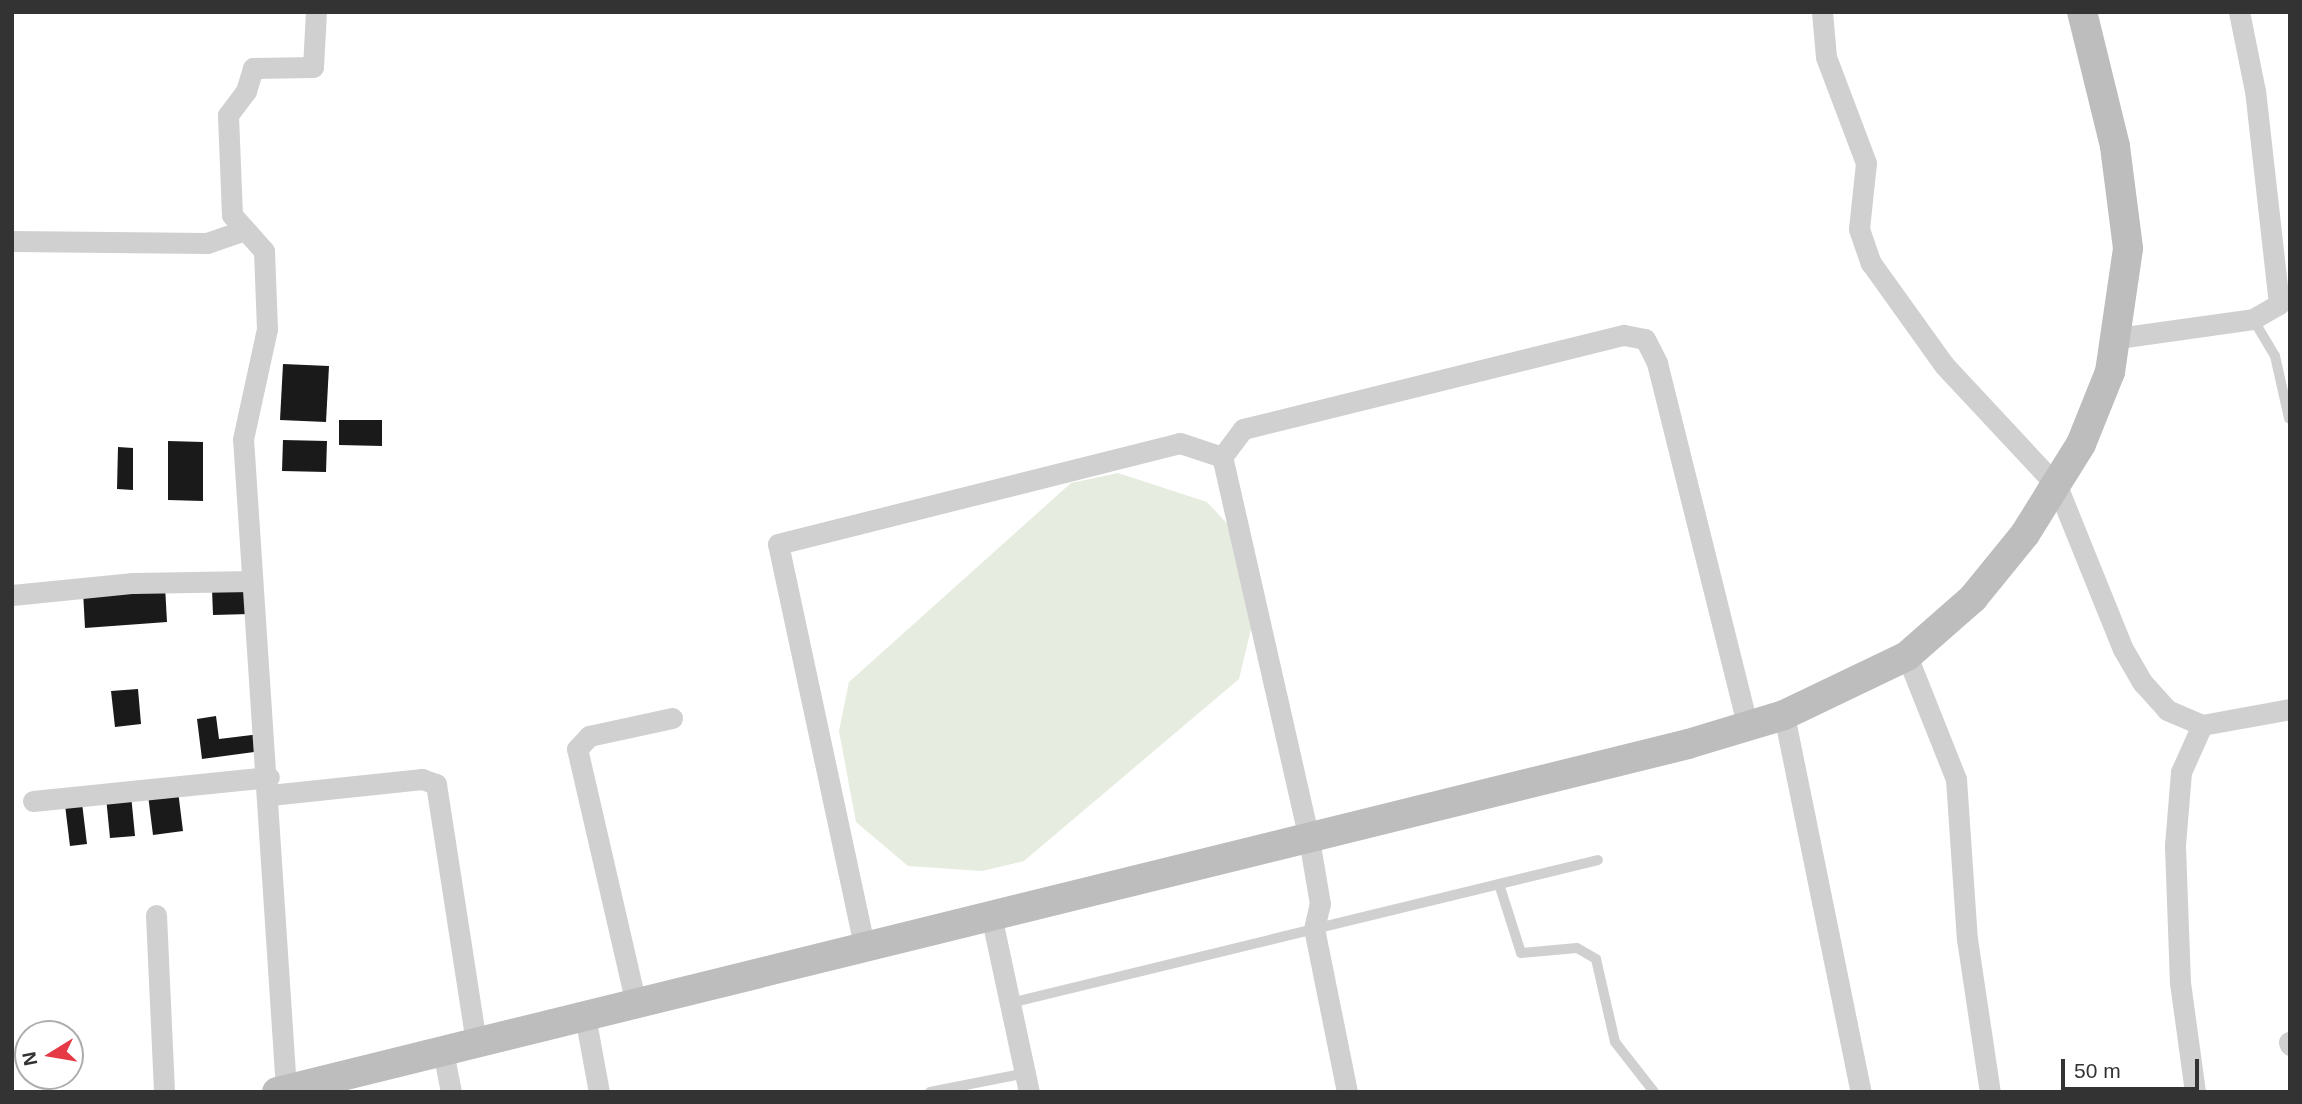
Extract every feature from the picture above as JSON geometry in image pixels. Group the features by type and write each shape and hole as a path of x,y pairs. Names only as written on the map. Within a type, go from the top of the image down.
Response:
{"street":[{"path":"316,12 313,67 253,68 246,91 229,111 232,215 262,246 267,313 243,439 269,786 282,1091 864,945 1309,839 1748,727 1784,715 1907,656 1973,598 2057,486 2098,410 2118,338 2128,248 2125,202 2082,12"},
{"path":"1822,12 1826,57 1866,163 1859,229 1871,263 1944,365 2057,486 2129,660 2167,710 2202,725 2290,709"},
{"path":"2118,338 2252,319 2279,304 2280,288 2239,12"},
{"path":"12,241 207,243 244,230"},
{"path":"1347,1092 1314,929 1320,904 1309,839 1222,457 1243,429 1624,335 1645,339 1657,363 1748,727"},
{"path":"864,945 778,544 1180,443 1222,457"},
{"path":"12,595 133,583 252,581"},
{"path":"1907,656 1956,779 1966,939 1990,1092"},
{"path":"1784,715 1861,1092"},
{"path":"636,1004 576,749 589,736 672,718"},
{"path":"2195,1092 2180,984 2175,845 2181,772 2202,725"},
{"path":"33,800 422,779 436,784 476,1043"},
{"path":"156,915 164,1092"},
{"path":"991,915 1028,1083"},
{"path":"585,1016 599,1092"},
{"path":"443,1051 451,1092"}],"lane":[{"path":"2252,319 2275,356 2289,418"},
{"path":"1010,1003 1598,860"},
{"path":"1499,884 1521,953 1577,948 1596,959 1615,1042 1654,1092"},
{"path":"930,1092 1028,1083"}],"shaded area":[{"path":"1118,473 1207,502 1233,530 1252,625 1239,679 1024,861 982,871 908,866 856,822 839,731 849,682 1071,483"}],"building":[{"path":"283,364 329,366 326,422 280,420"},
{"path":"339,420 382,420 382,446 339,445"},
{"path":"283,440 327,441 326,472 282,471"},
{"path":"168,441 203,442 203,501 168,500"},
{"path":"118,447 133,448 133,490 117,489"},
{"path":"165,586 167,622 85,628 83,591"},
{"path":"248,587 250,614 213,615 212,589"},
{"path":"138,689 141,724 115,727 111,691"},
{"path":"216,716 219,739 260,734 262,751 202,759 197,719"},
{"path":"178,791 183,831 153,835 148,795"},
{"path":"131,795 135,836 110,838 106,797"},
{"path":"82,803 87,844 70,846 65,805"}]}
